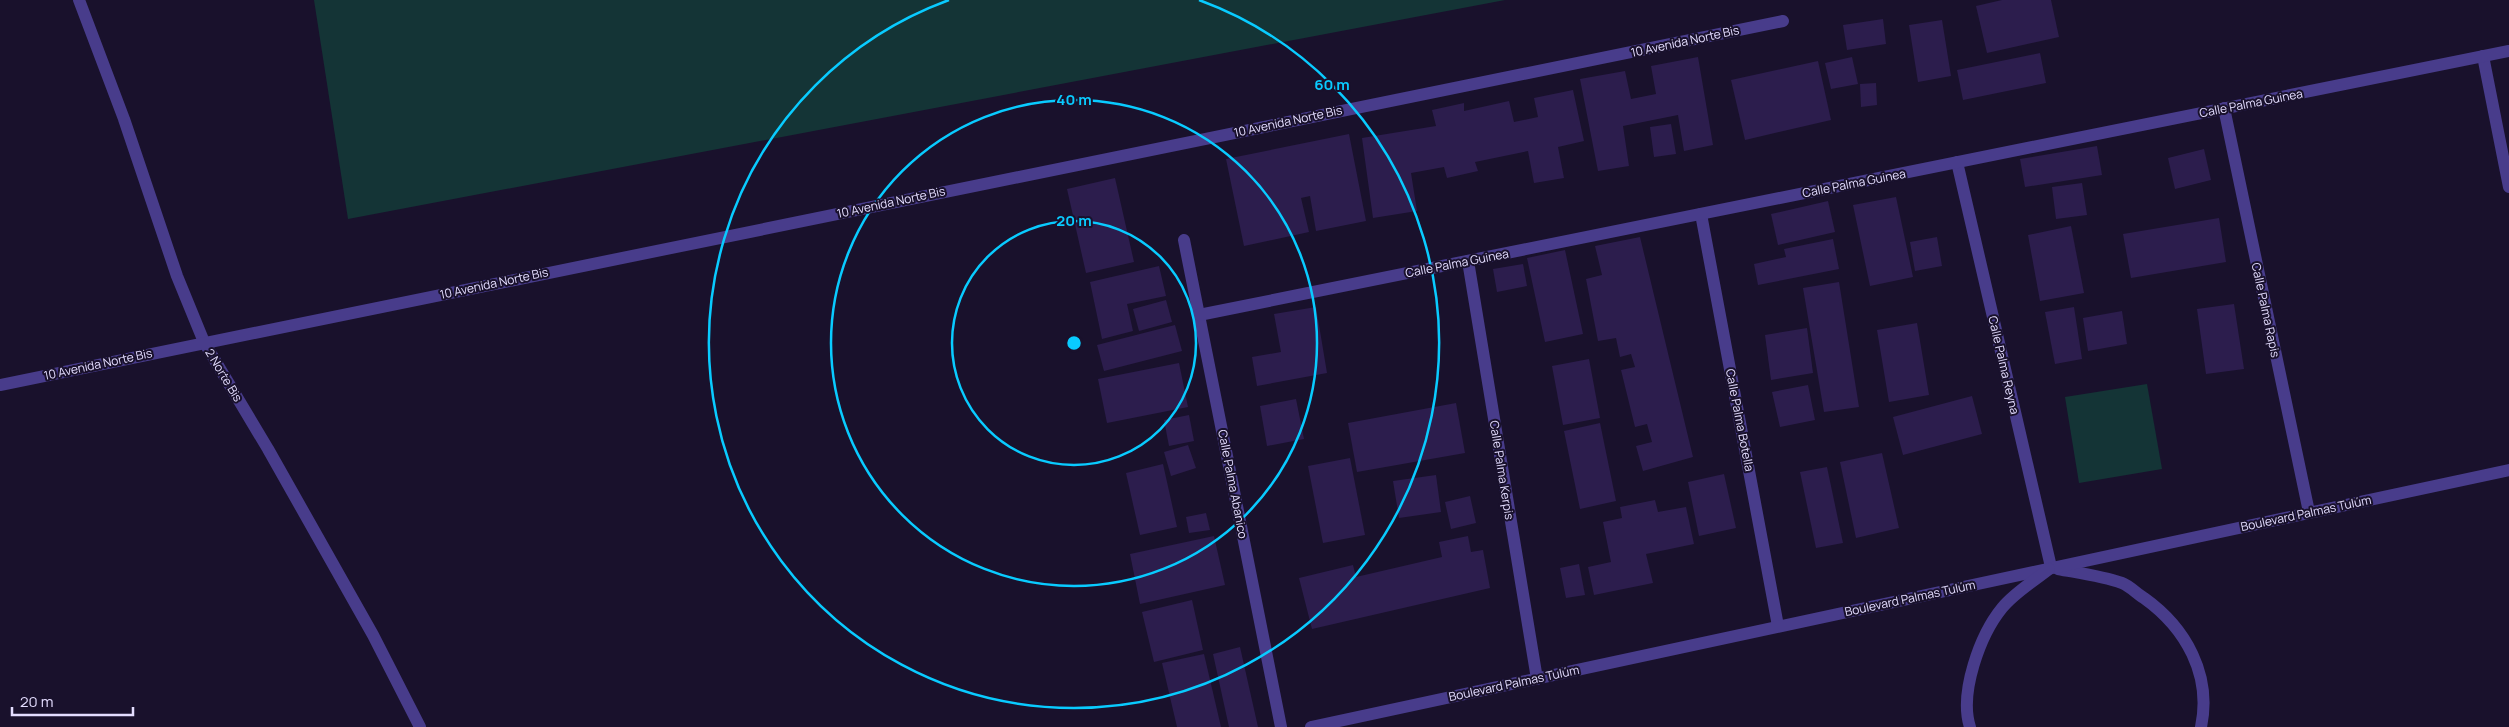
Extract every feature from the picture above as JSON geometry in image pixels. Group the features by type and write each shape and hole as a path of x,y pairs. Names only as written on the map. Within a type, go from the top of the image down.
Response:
{"street":[{"name":"2 Norte Bis","path":"79,0 124,119 177,276 204,342 268,448 372,635 420,727"},
{"name":"10 Avenida Norte Bis","path":"0,385 1783,21"},
{"name":"Calle Palma Guinea","path":"1199,314 2509,51"},
{"path":"2483,56 2509,187"},
{"name":"Calle Palma Rapis","path":"2224,108 2309,512"},
{"name":"Calle Palma Reyna","path":"1956,162 2051,567"},
{"name":"Calle Palma Botella","path":"1702,214 1778,626"},
{"name":"Calle Palma Abanico","path":"1184,240 1281,727"},
{"name":"Calle Palma Kerpis","path":"1468,260 1537,678"},
{"name":"Boulevard Palmas Tulúm","path":"1311,727 2509,470"},
{"path":"1970,727 1967,720 1969,680 1982,644 2002,608 2051,567 2123,584 2154,605 2182,633 2200,668 2205,708 2201,727"}],"green space":[{"path":"314,0 1505,0 348,219"},
{"path":"2147,384 2162,469 2079,483 2065,397"}],"building":[{"path":"2002,0 2051,0 2059,37 1987,53 1976,6"},
{"path":"1883,19 1886,44 1847,50 1843,25"},
{"path":"1942,20 1951,76 1918,82 1909,25"},
{"path":"2040,53 2046,83 1963,100 1957,70"},
{"path":"1698,57 1713,145 1684,151 1678,115 1623,126 1629,166 1598,171 1580,79 1625,71 1631,99 1656,94 1651,66"},
{"path":"1852,57 1858,84 1831,89 1825,63"},
{"path":"1818,61 1831,120 1745,140 1731,80"},
{"path":"1876,83 1877,105 1861,107 1860,84"},
{"path":"1573,90 1584,141 1558,147 1564,178 1534,183 1528,151 1475,162 1478,171 1447,178 1444,167 1411,173 1417,211 1373,218 1362,138 1436,126 1432,110 1464,103 1464,111 1509,101 1514,122 1538,117 1534,98"},
{"path":"1671,124 1676,154 1654,157 1650,127"},
{"path":"1349,134 1366,221 1316,231 1310,196 1301,198 1309,232 1244,246 1226,159"},
{"path":"2097,146 2102,175 2025,187 2020,159"},
{"path":"2204,149 2211,180 2175,189 2168,158"},
{"path":"1115,178 1134,262 1086,273 1067,189"},
{"path":"2082,183 2087,215 2056,219 2052,187"},
{"path":"1896,197 1913,277 1870,286 1853,205"},
{"path":"1828,201 1835,232 1778,245 1771,214"},
{"path":"2219,218 2226,262 2131,278 2123,234"},
{"path":"2071,226 2084,293 2040,301 2028,235"},
{"path":"1640,237 1693,457 1643,471 1636,446 1652,442 1647,424 1635,427 1621,370 1635,367 1631,354 1620,357 1616,338 1598,341 1586,279 1602,275 1595,246"},
{"path":"1937,237 1942,266 1915,271 1910,242"},
{"path":"1833,239 1839,269 1758,285 1754,264 1786,257 1784,249"},
{"path":"1565,250 1583,334 1545,342 1527,258"},
{"path":"1523,264 1527,286 1497,292 1493,269"},
{"path":"1159,266 1166,296 1127,304 1133,331 1102,339 1090,282"},
{"path":"1839,282 1859,407 1824,412 1803,288"},
{"path":"1166,300 1172,322 1139,331 1133,309"},
{"path":"2234,304 2244,369 2206,374 2197,309"},
{"path":"1316,307 1327,373 1257,386 1252,357 1281,352 1274,314"},
{"path":"2074,307 2082,359 2055,364 2045,312"},
{"path":"2122,311 2127,344 2088,351 2083,318"},
{"path":"1917,323 1929,395 1889,402 1877,330"},
{"path":"1175,325 1182,351 1104,371 1097,345"},
{"path":"1807,328 1813,373 1771,380 1765,335"},
{"path":"1589,359 1600,418 1563,425 1552,366"},
{"path":"1179,363 1188,407 1107,423 1098,379"},
{"path":"1808,385 1815,420 1780,427 1772,392"},
{"path":"1972,396 1982,434 1903,455 1893,417"},
{"path":"1296,399 1304,439 1267,446 1260,406"},
{"path":"1456,403 1465,453 1357,472 1348,423"},
{"path":"1189,415 1194,441 1169,446 1164,420"},
{"path":"1600,423 1616,501 1580,509 1564,431"},
{"path":"1188,445 1196,468 1171,476 1164,452"},
{"path":"1882,453 1899,528 1856,538 1840,462"},
{"path":"1350,458 1365,535 1323,543 1308,466"},
{"path":"1163,464 1177,527 1140,535 1126,473"},
{"path":"1827,467 1843,543 1816,548 1800,472"},
{"path":"1724,474 1736,528 1699,536 1688,482"},
{"path":"1436,475 1441,512 1399,518 1393,481"},
{"path":"1470,496 1476,523 1451,529 1445,502"},
{"path":"1655,500 1658,512 1686,507 1694,544 1646,554 1653,583 1594,595 1588,567 1611,562 1603,522 1622,518 1620,507"},
{"path":"1206,513 1210,530 1189,533 1186,517"},
{"path":"1214,536 1225,585 1140,604 1130,554"},
{"path":"1468,536 1471,552 1483,550 1490,588 1312,629 1299,578 1353,565 1356,577 1442,557 1439,542"},
{"path":"1579,564 1585,595 1566,598 1560,568"},
{"path":"1192,600 1203,650 1154,662 1142,612"},
{"path":"1240,647 1258,727 1229,727 1213,654"},
{"path":"1204,654 1221,727 1177,727 1162,663"}]}
